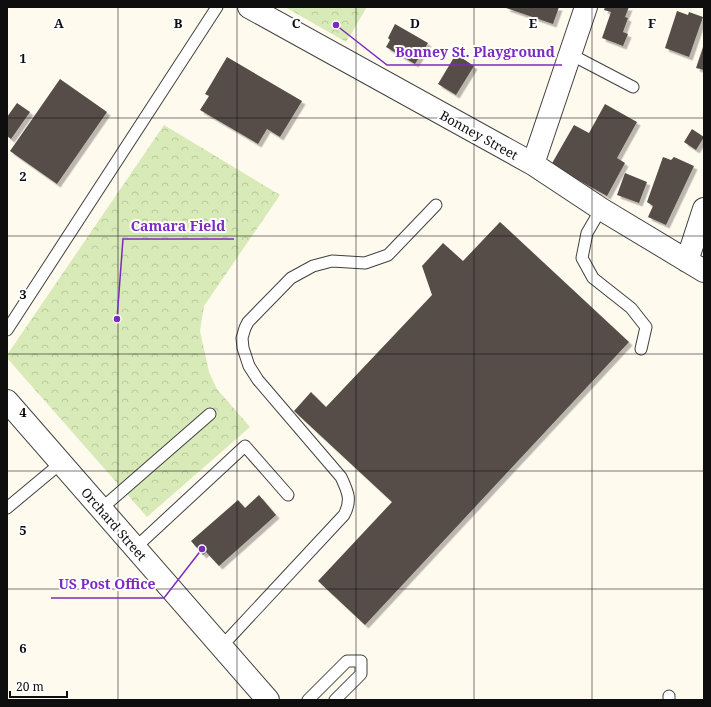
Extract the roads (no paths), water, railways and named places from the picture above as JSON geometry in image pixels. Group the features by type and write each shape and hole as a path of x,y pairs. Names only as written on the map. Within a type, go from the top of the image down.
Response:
{"street":[{"name":"Bonney Street","path":"249,7 533,164 601,209 696,266"},
{"path":"533,164 586,7"},
{"path":"696,266 704,209"},
{"name":"Orchard Street","path":"7,402 268,700"}],"lane":[{"path":"7,330 217,7"},
{"path":"570,54 633,87"},
{"path":"221,646 344,515 349,503 347,490 341,478 258,380 249,366 242,348 242,338 248,322 291,278 313,266 332,261 365,263 388,255 436,205"},
{"path":"601,209 587,233 582,258 593,278 631,308 646,327 641,349"},
{"path":"101,509 210,414"},
{"path":"135,548 245,446 288,495"},
{"path":"8,506 61,463"},
{"path":"308,700 347,661 361,661 361,674 335,700"}],"place":[{"name":"Bonney St. Playground","path":"336,25"},
{"name":"Camara Field","path":"117,319"},
{"name":"US Post Office","path":"202,549"}]}
